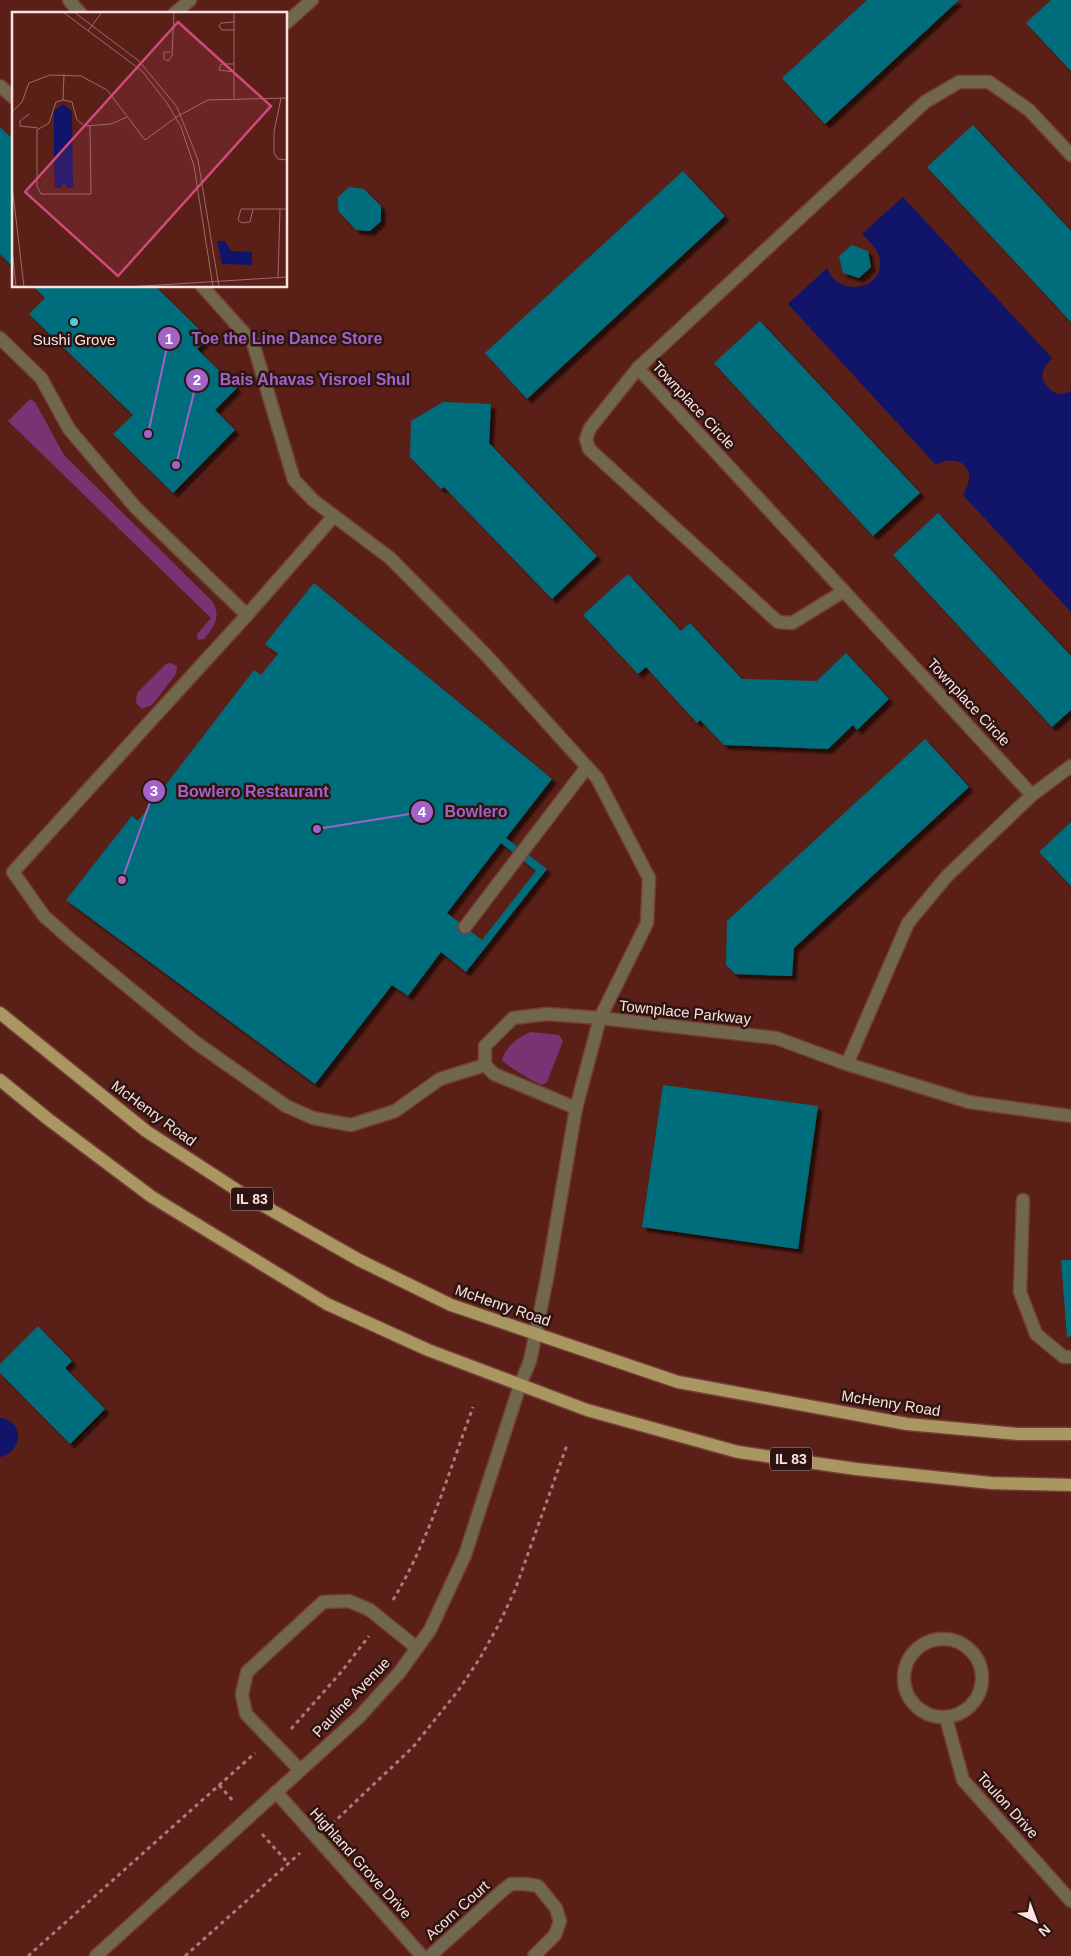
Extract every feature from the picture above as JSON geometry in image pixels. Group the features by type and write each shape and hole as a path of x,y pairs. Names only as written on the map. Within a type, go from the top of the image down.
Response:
{"main road":[{"name":"McHenry Road","path":"0,1013 146,1131 243,1194 359,1260 451,1305 678,1382 907,1424 1018,1434 1071,1434"},
{"name":"IL 83","path":"0,1080 48,1119 152,1197 327,1304 428,1350 520,1385 587,1410 738,1452 856,1469 991,1483 1071,1485"}],"street":[{"path":"69,0 79,12"},
{"path":"176,12 190,0"},
{"path":"288,21 312,0"},
{"name":"Townplace Circle","path":"1032,795 638,368 925,102 959,82 989,82 1029,110 1071,155"},
{"path":"0,86 12,96"},
{"path":"204,288 253,343 294,480 313,500 390,558 485,654 597,778 649,878 647,923 600,1018 547,1014 513,1018 485,1046 485,1065 494,1074 576,1108"},
{"path":"0,338 41,378 69,429 136,508 247,615"},
{"path":"638,368 590,428 586,439 588,449 778,622 792,623 844,591"},
{"path":"334,516 247,615 13,872 44,916 195,1042 286,1106 313,1118 351,1125 395,1111 440,1079 485,1065"},
{"path":"847,1064 908,923 947,876 1032,795 1071,766"},
{"path":"465,927 587,767"},
{"name":"Townplace Parkway","path":"520,1385 530,1361 576,1108 600,1018 776,1038 847,1064 969,1102 1071,1116"},
{"path":"1023,1200 1020,1292 1036,1334 1068,1357"},
{"name":"Pauline Avenue","path":"96,1956 359,1716 399,1674 430,1630 465,1554 520,1385"},
{"path":"300,1770 246,1714 242,1694 247,1672 323,1602 350,1601 370,1610 417,1648"},
{"path":"945,1638 958,1641 969,1648 977,1658 982,1670 982,1684 978,1696 970,1707 959,1714 946,1718 933,1717 911,1703 905,1692 903,1679 905,1666 911,1654 920,1645 932,1640 945,1638"},
{"name":"Toulon Drive","path":"946,1718 963,1780 1071,1901"},
{"name":"Highland Grove Drive","path":"276,1792 422,1956"},
{"name":"Acorn Court","path":"430,1956 511,1884 524,1884 538,1886 556,1908 560,1921 555,1935 534,1956"}],"path":[{"path":"28,1956 270,1740 291,1729 342,1671 381,1619 409,1573 422,1546 473,1407"},
{"path":"185,1956 395,1766 413,1747 458,1691 480,1658 515,1590 567,1445"}],"shaded area":[{"path":"903,197 1052,358 1044,368 1042,377 1050,389 1061,394 1071,391 1071,612 963,495 969,478 964,465 956,461 945,461 936,465 788,304 827,268 835,280 843,285 859,287 872,281 880,269 880,260 878,253 862,234"},
{"path":"30,399 35,402 64,455 212,601 216,612 216,622 204,639 198,640 197,634 211,618 8,421"},
{"path":"171,663 177,666 176,674 152,705 142,709 136,703 137,693 166,664"},
{"path":"531,1032 559,1035 563,1041 547,1082 542,1085 521,1074 502,1060 506,1050 513,1043"},
{"path":"0,1418 14,1424 18,1437 13,1450 0,1457"}],"building":[{"path":"867,0 959,0 825,124 782,78"},
{"path":"1051,0 1071,0 1071,71 1026,23"},
{"path":"973,125 1071,231 1071,322 927,167"},
{"path":"0,127 12,138 12,266 0,254"},
{"path":"683,171 725,216 527,399 485,353"},
{"path":"349,187 364,189 381,206 381,221 370,231 356,230 338,211 338,197"},
{"path":"852,245 868,251 871,267 859,278 843,273 839,256"},
{"path":"35,288 157,288 208,338 197,349 237,388 215,410 235,430 173,493 113,434 133,415 29,314 45,298"},
{"path":"760,321 920,493 873,536 714,363"},
{"path":"443,402 491,404 489,443 597,556 552,599 444,487 441,489 410,457 411,421"},
{"path":"938,513 1071,656 1071,710 1052,727 893,555"},
{"path":"628,574 681,631 690,623 742,679 817,681 846,653 889,699 857,730 853,725 828,749 724,745 700,720 697,723 646,667 638,674 583,615"},
{"path":"314,583 552,779 506,838 547,869 466,972 441,952 408,996 392,985 315,1084 66,900 132,816 138,821 254,670 261,675 278,654 265,644","holes":["501,843 536,871 482,940 447,913"]},
{"path":"925,739 969,787 794,948 792,976 735,974 726,965 727,921"},
{"path":"1071,822 1071,886 1039,852"},
{"path":"663,1085 818,1106 798,1249 642,1227"},
{"path":"1061,1260 1071,1260 1071,1336 1067,1337"},
{"path":"38,1326 72,1361 65,1368 105,1409 70,1444 0,1373 0,1364"}],"place":[{"name":"Sushi Grove","path":"74,322"},
{"name":"Toe the Line Dance Store","path":"148,434"},
{"name":"Bais Ahavas Yisroel Shul","path":"176,465"},
{"name":"Bowlero","path":"317,829"},
{"name":"Bowlero Restaurant","path":"122,880"}]}
